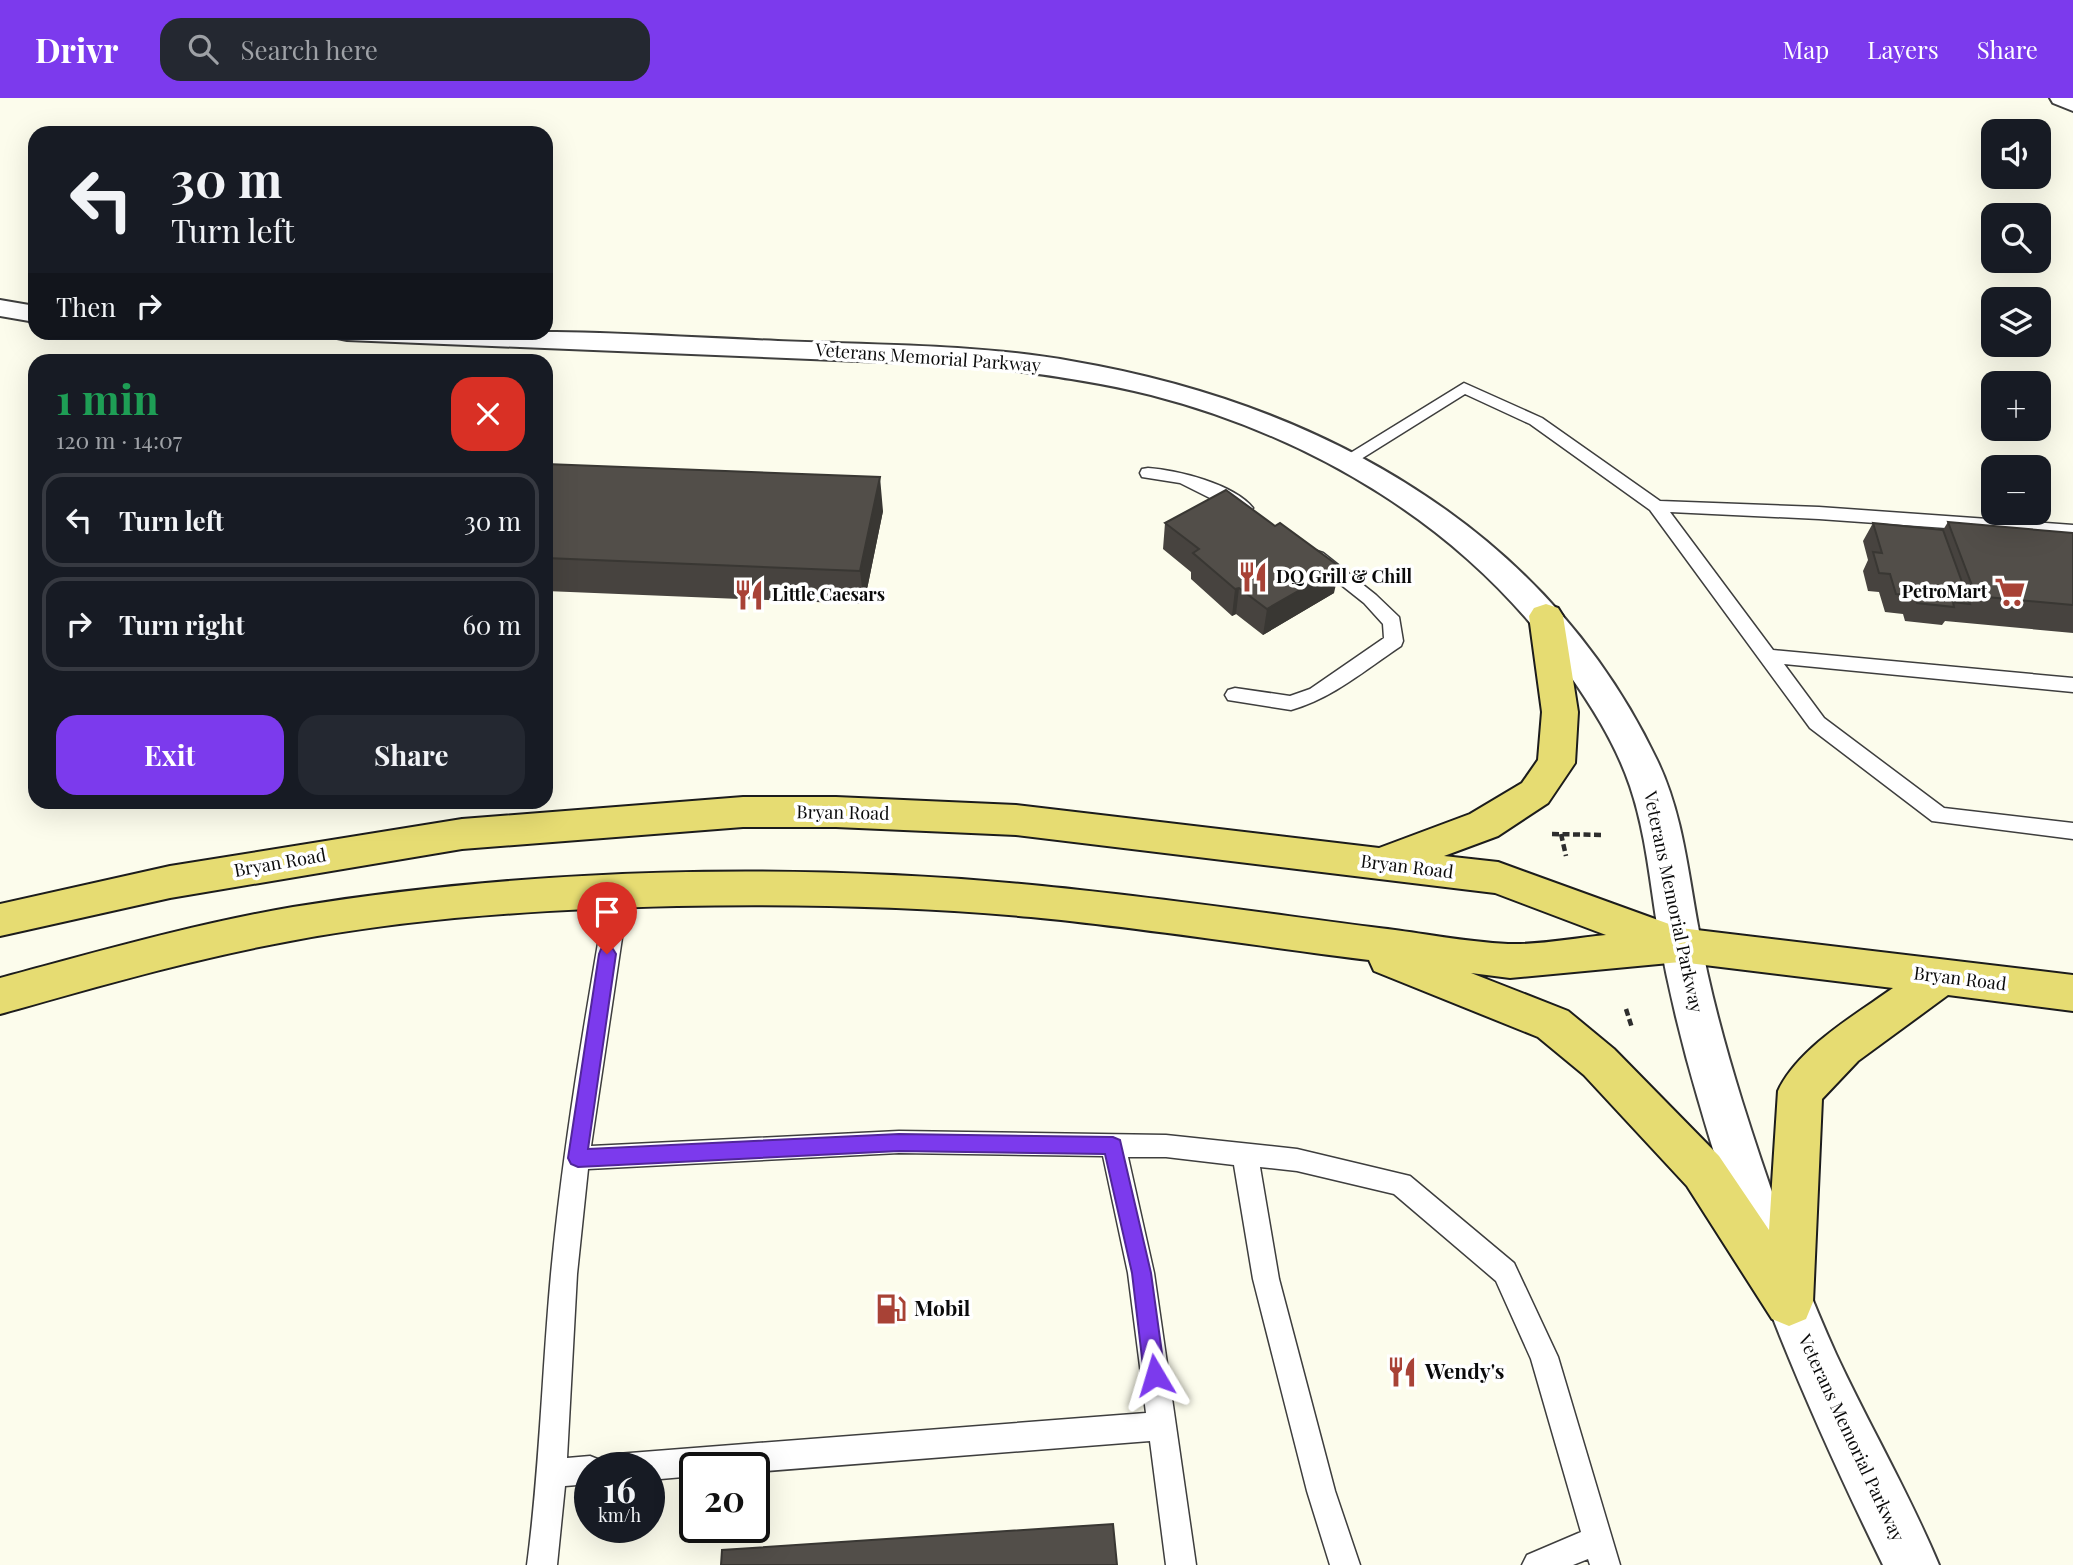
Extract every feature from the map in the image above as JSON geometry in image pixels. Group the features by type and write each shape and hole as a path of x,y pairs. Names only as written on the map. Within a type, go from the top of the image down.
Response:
{"main road":[{"path":"1380,864 1484,825 1535,793 1556,763 1560,712 1546,616"},
{"name":"Bryan Road","path":"0,920 170,882 382,845 475,832 743,812 928,815 1016,820 1498,878 1680,945"},
{"name":"Bryan Road","path":"0,996 189,945 292,925 491,898 690,889 877,890 1031,901 1510,961 1680,945 2073,993"},
{"path":"1338,939 1553,1024 1599,1062 1703,1171 1789,1302"},
{"path":"1789,1302 1800,1091 1843,1048 1941,977"}],"street":[{"path":"2061,98 2073,104"},
{"path":"0,308 28,313"},
{"name":"Veterans Memorial Parkway","path":"553,340 861,352 1025,362 1089,372 1224,407 1287,430 1404,493 1455,529 1503,571 1546,616 1580,658 1635,753 1654,799 1667,856 1680,945 1722,1107 1789,1302 1840,1420 1912,1565"}],"lane":[{"path":"1347,460 1464,388 1536,421 1656,506 1818,723 1939,815 2073,831"},
{"path":"1148,473 1168,474 1215,491 1262,519"},
{"path":"1656,506 1819,513 2073,531"},
{"path":"1235,695 1290,703 1317,694 1394,640 1392,622 1370,599 1307,549"},
{"path":"1768,656 2073,685"},
{"path":"542,1565 552,1473 565,1274 587,1077 618,891"},
{"path":"578,1158 899,1142 1166,1146 1297,1160 1401,1184 1505,1272 1544,1357 1601,1553 1536,1565"},
{"path":"1113,1146 1142,1273 1181,1565"},
{"path":"1245,1155 1266,1279 1321,1491 1345,1565"},
{"path":"665,1464 1161,1426"},
{"path":"552,1473 574,1471"}],"path":[{"path":"1544,827 1552,834 1603,835"},
{"path":"1561,834 1566,856"},
{"path":"1626,1009 1634,1036"}],"building":[{"path":"553,464 880,477 860,571 553,558"},
{"path":"1226,490 1275,526 1280,523 1340,567 1267,609 1239,588 1235,589 1193,553 1199,549 1165,523"},
{"path":"1948,522 2073,533 2073,605 1976,596"},
{"path":"1873,523 1943,530 1970,604 1953,602 1954,607 1917,603 1915,596 1896,594 1890,574 1879,573 1873,552 1882,553"},
{"path":"1113,1524 1117,1565 721,1565 722,1550"}],"place":[{"name":"DQ Grill & Chill","path":"1253,577"},
{"name":"PetroMart","path":"2010,592"},
{"name":"Little Caesars","path":"749,595"},
{"name":"Mobil","path":"891,1309"},
{"name":"Wendy's","path":"1402,1372"}],"route":[{"path":"607,954 587,1077 578,1158 899,1142 1113,1146 1142,1273 1155,1375"}]}
